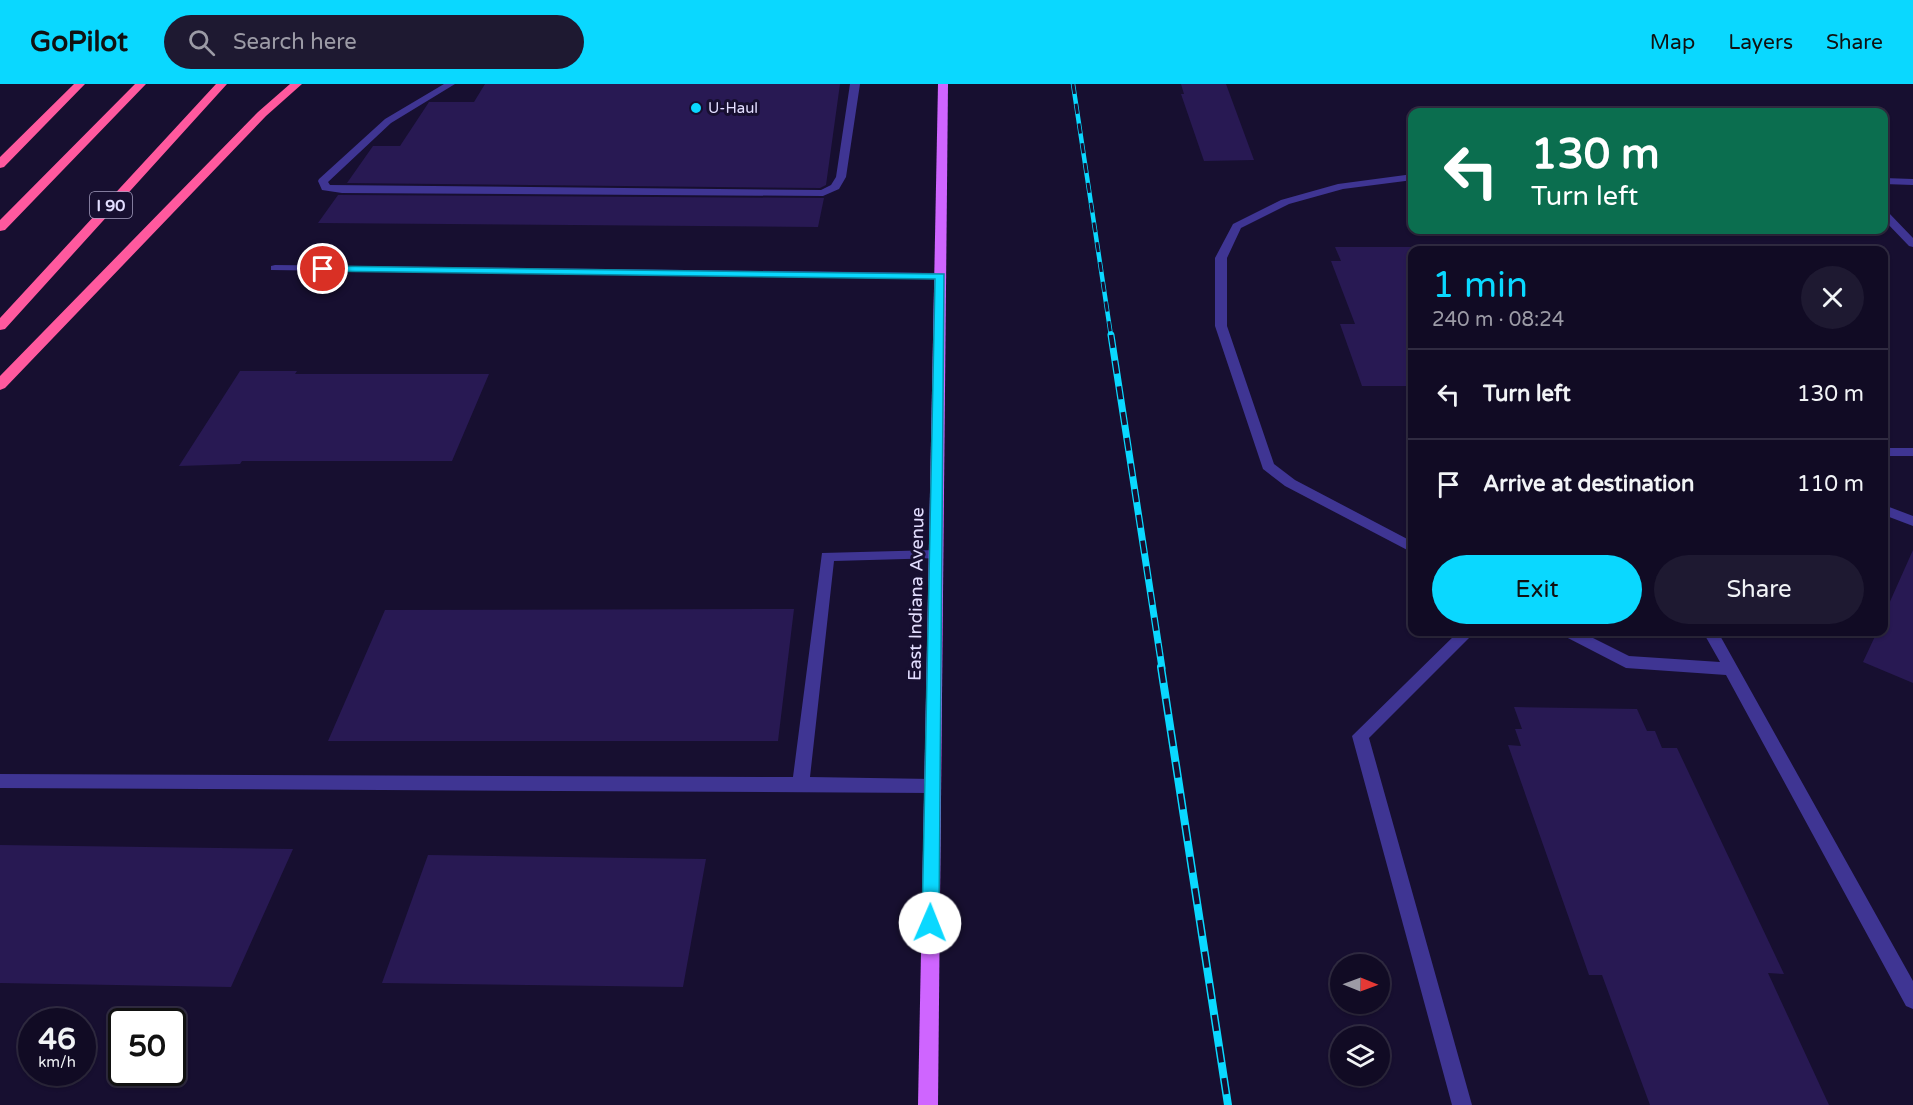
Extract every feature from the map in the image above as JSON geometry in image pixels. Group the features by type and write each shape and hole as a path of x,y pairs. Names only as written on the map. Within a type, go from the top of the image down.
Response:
{"highway":[{"path":"0,164 80,84"},
{"path":"0,227 141,84"},
{"name":"I 90","path":"0,326 222,84"},
{"path":"0,385 262,114 297,84"}],"main road":[{"name":"East Indiana Avenue","path":"928,1105 943,84"}],"street":[{"path":"450,84 388,121 322,181 326,188 342,190 823,193 835,187 841,177 855,84"},
{"path":"1408,178 1342,186 1285,202 1237,226 1221,258 1221,326 1268,466 1290,483 1408,545"},
{"path":"1888,181 1913,182"},
{"path":"1888,218 1913,244"},
{"path":"275,268 940,276"},
{"path":"1888,452 1913,452"},
{"path":"1888,512 1913,521"},
{"path":"801,784 827,556 936,555"},
{"path":"1461,1105 1360,736 1463,636"},
{"path":"1577,636 1626,662 1731,669"},
{"path":"1713,636 1913,1000"},
{"path":"0,781 932,786"}],"building":[{"path":"485,84 840,84 826,185 820,188 347,183 373,146 400,146 429,102 474,102"},
{"path":"1181,84 1226,84 1254,160 1204,161 1181,94 1184,94"},
{"path":"338,195 824,198 818,227 318,223"},
{"path":"1335,247 1408,247 1408,386 1362,386 1340,324 1355,324 1331,261 1341,261"},
{"path":"240,371 297,371 295,374 489,374 452,461 242,461 240,464 179,466"},
{"path":"1913,550 1913,683 1863,662 1875,636 1888,636 1888,606"},
{"path":"794,609 778,741 328,741 385,610"},
{"path":"1514,707 1637,709 1647,731 1655,731 1662,748 1677,748 1784,974 1768,973 1829,1105 1650,1105 1602,975 1589,975 1508,745 1521,746 1515,729 1522,729"},
{"path":"0,845 293,849 231,987 0,983"},
{"path":"428,855 706,859 683,987 382,983"}],"railway":[{"path":"1073,84 1111,336"},
{"path":"1111,335 1162,668"},
{"path":"1161,667 1228,1105"}],"place":[{"name":"U-Haul","path":"696,108"}],"route":[{"path":"323,269 940,276 930,923"}]}
